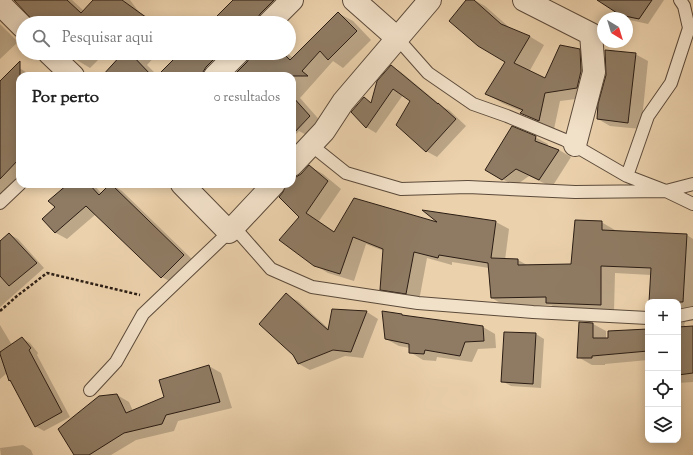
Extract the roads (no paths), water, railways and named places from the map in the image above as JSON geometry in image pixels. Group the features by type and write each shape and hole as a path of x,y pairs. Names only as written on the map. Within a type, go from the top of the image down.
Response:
{"street":[{"path":"276,16 292,0"},
{"path":"354,0 397,38"},
{"path":"299,154 324,131 343,102 430,0"},
{"path":"524,0 591,34 594,72 575,146"},
{"path":"0,4 16,20"},
{"path":"56,60 69,72"},
{"path":"220,72 231,60"},
{"path":"186,188 232,230 270,188"}],"lane":[{"path":"627,176 648,116 671,83 691,27 684,6 680,0"},
{"path":"397,38 428,73 473,104 565,140 627,176 666,191 693,204"},
{"path":"299,154 346,173 401,189 468,187 576,192 666,191 693,184"},
{"path":"0,203 16,188"},
{"path":"90,390 116,362 143,314 232,230 271,270 312,287 418,302 533,312 645,318"},
{"path":"681,316 693,314"}]}
